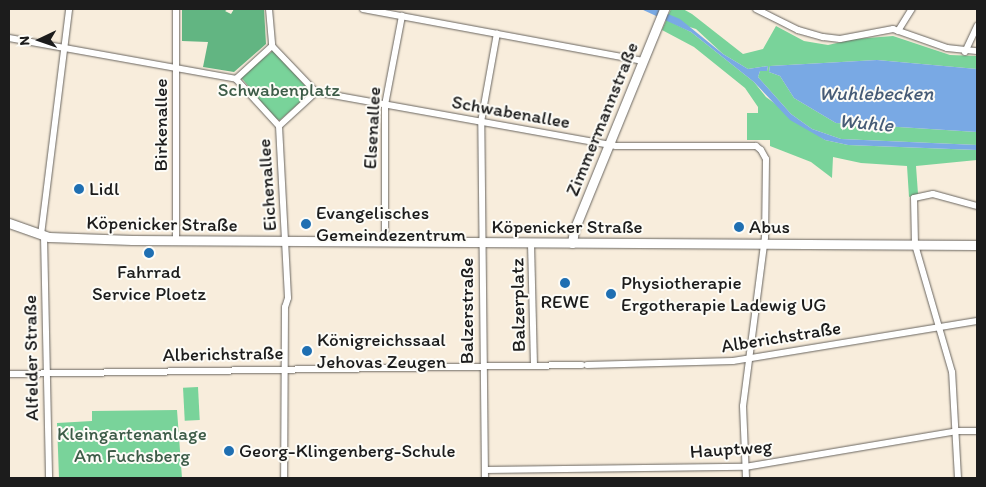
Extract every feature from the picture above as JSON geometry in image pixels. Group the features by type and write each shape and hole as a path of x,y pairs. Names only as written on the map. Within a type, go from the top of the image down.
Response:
{"main road":[{"name":"Zimmermannstraße","path":"572,243 574,230 664,9"},
{"name":"Köpenicker Straße","path":"9,223 42,236 176,241 286,243 765,241 977,245"}],"street":[{"name":"Alfelder Straße","path":"49,478 42,236 69,9"},
{"name":"Birkenallee","path":"176,9 176,241"},
{"path":"9,38 236,78 279,126 316,92 272,46 269,9"},
{"path":"363,9 643,61"},
{"path":"756,9 798,30 823,37 840,39 870,31 898,32 965,52 977,51"},
{"path":"898,32 912,9"},
{"name":"Elsenallee","path":"385,243 385,105 402,16"},
{"path":"965,52 977,26"},
{"name":"Balzerstraße","path":"485,478 482,366 481,122 497,33"},
{"path":"236,78 272,46"},
{"name":"Schwabenallee","path":"316,92 609,145 756,146 762,150 766,158 765,241"},
{"name":"Eichenallee","path":"279,126 286,243 284,478"},
{"path":"958,478 958,431 952,372 915,245 914,198 933,194 977,206"},
{"path":"746,478 743,406 765,241"},
{"name":"Balzerplatz","path":"532,243 534,366"},
{"name":"Alberichstraße","path":"9,374 46,373 50,370 534,366 727,362 977,321"},
{"name":"Hauptweg","path":"485,470 745,467 958,431 977,430"}],"green space":[{"path":"182,9 228,9 225,11 231,14 234,9 264,9 266,44 234,72 203,67 208,42 182,41"},
{"path":"671,9 683,9 692,14 743,54 763,49 776,26 804,41 828,45 855,39 893,36 950,55 977,56 977,69 877,60 770,66 769,72 780,76 794,98 836,123 977,132 977,145 841,139 812,129 791,114 758,77 760,71 767,71 768,66 748,69 723,54 696,29 667,20 691,32 754,82 766,97 825,140 848,145 977,150 977,160 916,166 918,194 909,197 907,166 861,163 833,157 832,178 811,162 770,146 770,140 747,140 747,113 758,113 758,107 745,88 694,47 662,30"},
{"name":"Schwabenplatz","path":"274,50 308,89 307,96 280,120 275,119 240,76"},
{"path":"198,387 200,420 185,421 183,388"},
{"name":"Kleingartenanlage Am Fuchsberg","path":"177,410 182,478 59,478 57,423 92,421 92,411"}],"water":[{"path":"641,9 656,9 680,19 723,54 748,69 768,66 767,71 760,71 758,77 791,114 812,129 841,139 977,145 977,150 848,145 825,140 790,120 754,82 691,32"},
{"name":"Wuhlebecken","path":"877,60 977,69 977,132 836,123 794,98 780,76 769,72 770,66"}],"place":[{"name":"Lidl","path":"79,189"},
{"name":"Evangelisches Gemeindezentrum","path":"306,224"},
{"name":"Abus","path":"739,227"},
{"name":"Fahrrad Service Ploetz","path":"149,253"},
{"name":"REWE","path":"565,283"},
{"name":"Physiotherapie Ergotherapie Ladewig UG","path":"611,294"},
{"name":"Königreichssaal Jehovas Zeugen","path":"307,351"},
{"name":"Georg-Klingenberg-Schule","path":"229,451"}],"water label":[{"name":"Wuhle","path":"866,123"}]}
